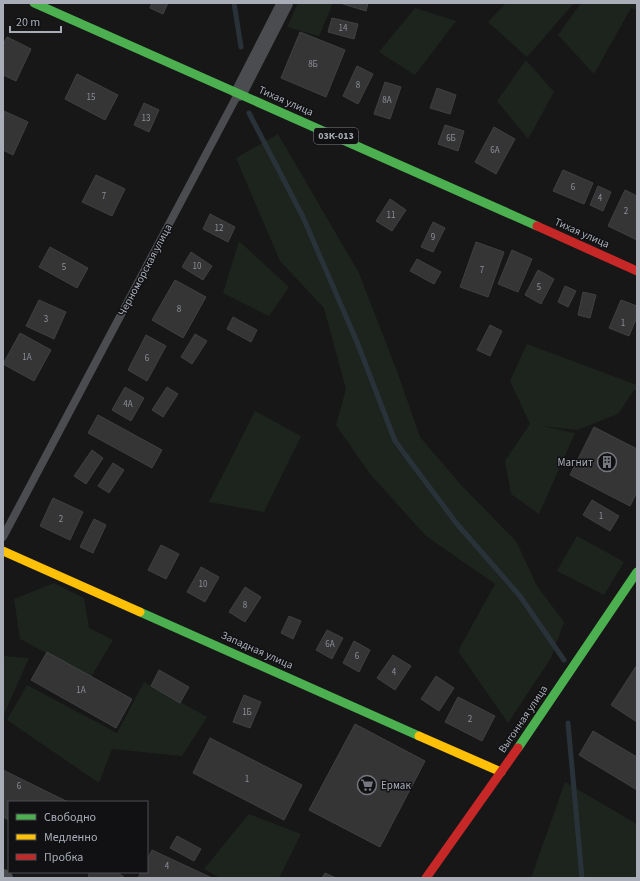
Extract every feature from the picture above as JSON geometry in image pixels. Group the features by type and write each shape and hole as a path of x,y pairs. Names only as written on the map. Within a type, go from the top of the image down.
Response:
{"street":[{"name":"Тихая улица","path":"34,3 637,271"},
{"name":"Черноморская улица","path":"239,93 285,3"},
{"name":"Западная улица","path":"3,551 501,772"},
{"name":"Выгонная улица","path":"426,878 632,592 637,572"}],"lane":[{"name":"Черноморская улица","path":"3,537 239,93"}],"shaded area":[{"path":"298,3 333,3 319,36 287,27"},
{"path":"506,3 574,3 527,57 488,22"},
{"path":"581,3 637,3 637,10 631,8 594,74 558,35"},
{"path":"415,8 456,21 415,75 379,52"},
{"path":"526,60 554,92 528,139 497,101"},
{"path":"278,134 359,273 398,374 420,437 462,486 516,541 537,586 564,622 551,658 508,723 458,651 495,584 426,536 370,474 336,425 346,389 324,308 280,261 236,158"},
{"path":"239,241 289,287 269,316 223,293"},
{"path":"527,344 637,385 637,391 634,390 618,414 577,430 542,426 575,433 539,514 511,494 505,461 530,424 510,381"},
{"path":"255,411 301,436 264,512 209,502"},
{"path":"577,536 624,562 604,595 557,571"},
{"path":"54,583 84,598 89,628 113,640 91,677 20,639 14,599"},
{"path":"3,656 29,658 4,714 3,714"},
{"path":"144,682 207,717 182,756 112,749 99,783 7,720 27,685 117,733"},
{"path":"565,782 637,824 637,878 531,878"},
{"path":"249,814 301,834 279,878 220,878 204,869"}],"building":[{"path":"152,3 168,3 163,14 150,8"},
{"path":"340,3 368,3 366,11"},
{"path":"332,18 358,24 354,39 328,32"},
{"path":"300,32 345,50 326,97 281,78"},
{"path":"7,37 31,49 16,81 3,75 3,45"},
{"path":"357,66 373,74 358,104 343,96"},
{"path":"77,74 118,95 105,120 65,99"},
{"path":"385,82 401,87 390,119 374,114"},
{"path":"437,88 456,95 450,114 430,108"},
{"path":"144,103 159,110 149,132 134,125"},
{"path":"4,111 28,122 13,155 3,150"},
{"path":"445,125 464,131 458,151 438,144"},
{"path":"494,127 515,139 496,174 475,162"},
{"path":"563,170 593,183 584,204 553,191"},
{"path":"96,175 125,189 112,216 82,202"},
{"path":"598,186 611,192 603,211 590,205"},
{"path":"625,190 637,196 637,240 608,226"},
{"path":"390,199 406,210 392,231 376,221"},
{"path":"210,214 235,227 228,242 203,229"},
{"path":"433,222 445,228 433,252 421,247"},
{"path":"476,242 504,252 488,297 460,287"},
{"path":"50,247 88,268 77,288 39,267"},
{"path":"512,250 532,259 518,292 498,284"},
{"path":"191,252 212,266 203,280 182,267"},
{"path":"417,259 441,272 434,284 410,271"},
{"path":"538,270 554,279 541,304 525,295"},
{"path":"175,280 206,297 183,338 152,320"},
{"path":"565,286 576,291 568,307 558,302"},
{"path":"583,292 596,295 590,318 578,315"},
{"path":"39,300 66,312 54,339 26,326"},
{"path":"621,300 637,306 637,317 629,336 609,328"},
{"path":"233,317 257,330 251,342 227,329"},
{"path":"490,325 502,331 490,356 477,350"},
{"path":"20,333 51,350 34,381 3,364"},
{"path":"195,334 207,341 192,364 181,357"},
{"path":"146,335 166,346 147,381 128,370"},
{"path":"125,387 144,398 131,421 112,410"},
{"path":"167,387 178,394 163,417 152,410"},
{"path":"98,415 162,450 152,468 88,433"},
{"name":"Магнит","path":"594,427 637,449 637,492 630,506 570,475"},
{"path":"92,450 103,458 86,484 74,476"},
{"path":"113,463 124,470 109,493 98,486"},
{"path":"53,498 83,512 70,540 40,526"},
{"path":"592,500 619,516 610,531 583,515"},
{"path":"94,519 106,525 93,553 80,547"},
{"path":"161,545 179,554 166,579 148,570"},
{"path":"201,567 219,577 205,602 187,592"},
{"path":"245,587 261,597 245,622 229,612"},
{"path":"289,616 301,621 293,639 281,633"},
{"path":"327,630 343,638 332,659 316,650"},
{"path":"354,641 370,650 359,672 343,663"},
{"path":"47,652 132,699 116,728 31,680"},
{"path":"393,655 411,666 395,690 377,678"},
{"path":"637,665 637,722 611,705"},
{"path":"159,670 189,687 180,703 151,686"},
{"path":"436,676 454,688 439,711 421,699"},
{"path":"244,695 261,702 250,728 233,722"},
{"path":"458,697 495,716 482,741 445,722"},
{"name":"Ермак","path":"355,724 425,761 380,847 309,810"},
{"path":"593,731 637,757 637,790 579,755"},
{"path":"210,738 302,785 284,820 193,773"},
{"path":"3,770 66,801 8,801 8,820 3,817"},
{"path":"177,836 201,849 194,861 170,848"},
{"path":"152,850 212,878 138,878 140,873 148,873 148,858"},
{"path":"90,873 117,873 123,876 123,878 91,878 88,876"},
{"path":"325,873 336,878 322,878"}],"waterway":[{"path":"234,3 241,47"},
{"path":"249,113 303,217 357,342 395,441 457,524 520,596 564,660"},
{"path":"568,723 582,878"}],"traffic: fast":[{"path":"34,3 537,226"},
{"path":"518,748 637,572"},
{"path":"140,612 419,736"}],"traffic: slow":[{"path":"3,551 140,612"},
{"path":"419,736 501,772"}],"traffic: jam":[{"path":"537,226 637,271"},
{"path":"426,878 518,748"}],"place":[{"name":"Магнит","path":"607,462"},
{"name":"Ермак","path":"367,785"}]}
